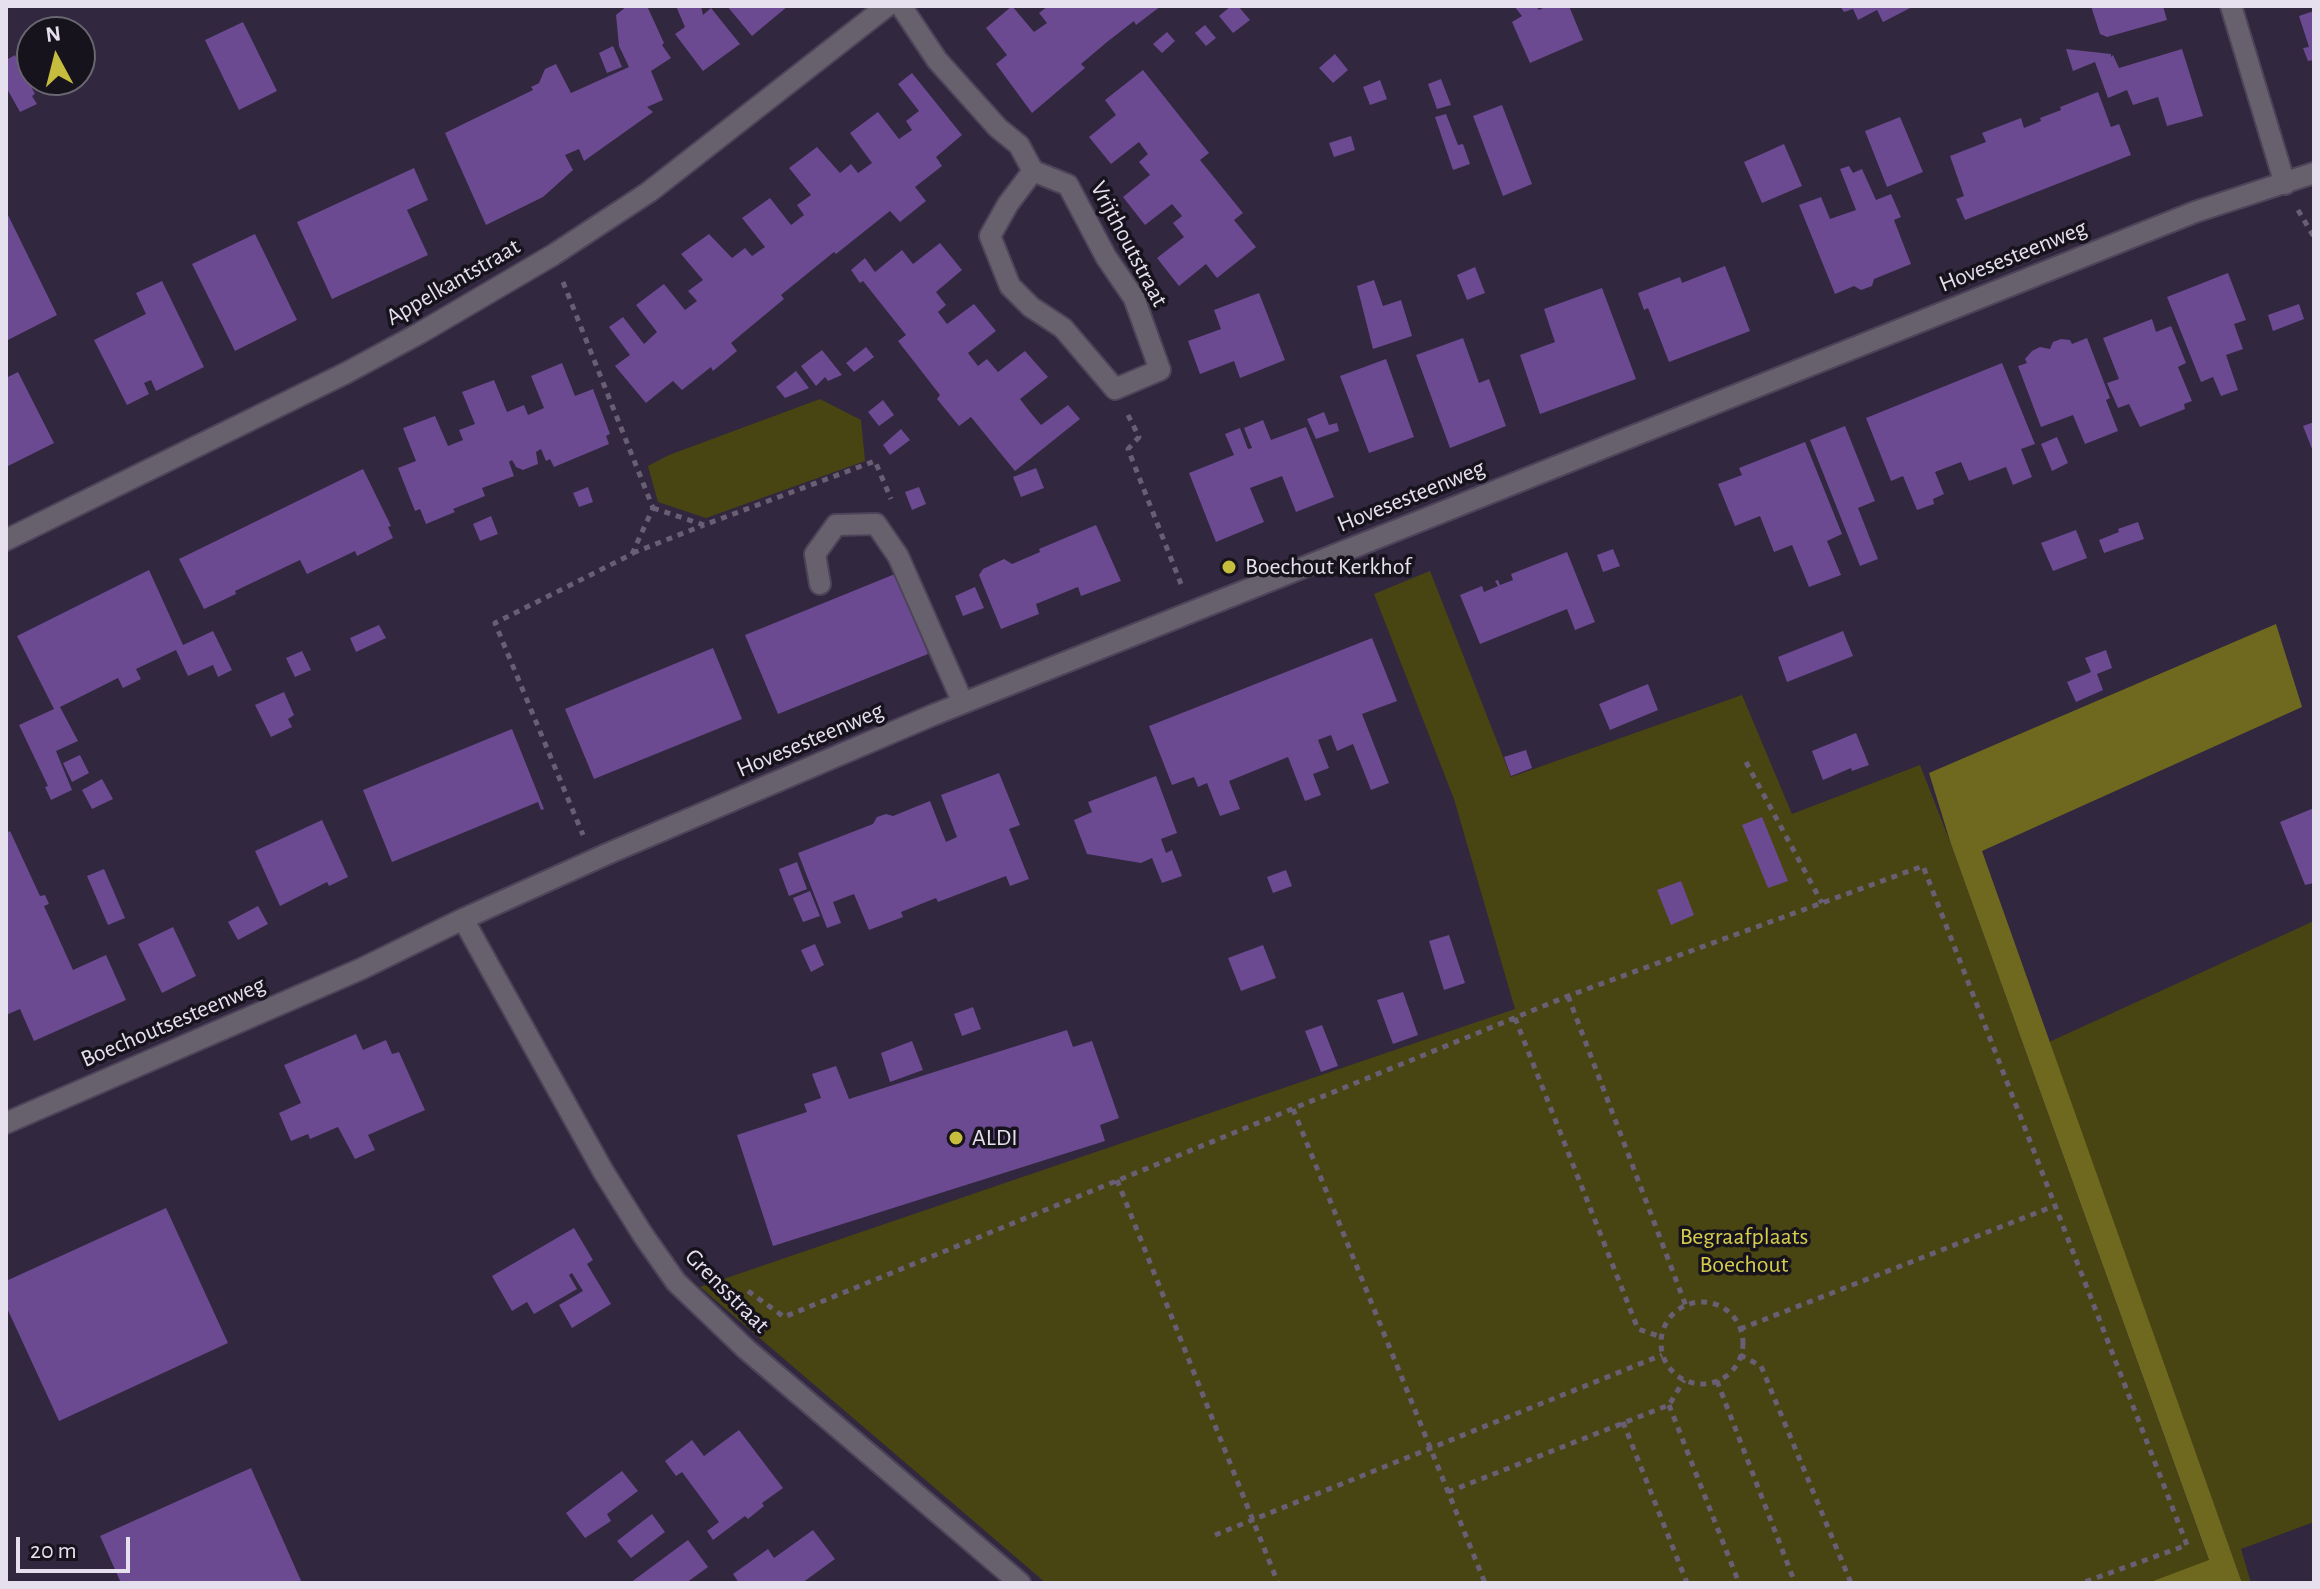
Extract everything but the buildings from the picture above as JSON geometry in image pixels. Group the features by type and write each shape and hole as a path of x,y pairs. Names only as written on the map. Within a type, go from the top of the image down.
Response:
{"street":[{"name":"Appelkantstraat","path":"6,540 346,373 553,255 649,192 887,6"},
{"path":"901,6 937,60 998,128 1019,145 1033,171 1008,204 990,236 1010,286 1031,307 1063,328 1115,389"},
{"path":"2231,6 2285,184"},
{"name":"Vrijthoutstraat","path":"1033,171 1068,185 1106,257 1134,298 1160,370 1115,389"},
{"name":"Hovesesteenweg","path":"361,969 589,862 963,703 2181,217 2314,173"},
{"path":"820,584 815,554 836,525 876,524 898,556 963,703"},
{"name":"Grensstraat","path":"463,919 603,1171 676,1282 746,1349 1020,1583"},
{"name":"Boechoutsesteenweg","path":"6,1123 361,969"}],"path":[{"path":"553,255 653,508 632,554"},
{"path":"1115,389 1139,437 1128,449 1192,613"},
{"path":"589,862 581,827 495,623 632,554 704,525"},
{"path":"1746,762 1822,903"},
{"path":"748,1291 784,1317 1568,996 1923,866 2187,1545 2082,1583"},
{"path":"1568,996 1686,1306"},
{"path":"1515,1018 1638,1329 1661,1337"},
{"path":"1293,1109 1485,1583"},
{"path":"1117,1180 1278,1583"},
{"path":"1740,1329 2054,1206"},
{"path":"1707,1302 1721,1307 1733,1316 1740,1329 1743,1345 1740,1355 1730,1373 1717,1381 1701,1385 1684,1380 1670,1370 1662,1355 1661,1337 1667,1321 1686,1306 1707,1302"},
{"path":"1215,1535 1662,1355"},
{"path":"1740,1355 1761,1366 1851,1583"},
{"path":"1448,1492 1669,1405 1684,1380"},
{"path":"1717,1381 1795,1583"},
{"path":"1669,1405 1739,1583"},
{"path":"1623,1422 1687,1583"}],"green space":[{"path":"820,399 861,420 865,461 706,518 658,502 648,466 669,455"},
{"name":"Begraafplaats Boechout","path":"1430,571 1511,777 1742,695 1792,814 1920,765 2217,1583 1046,1583 700,1287 1515,1009 1454,799 1374,594"},
{"path":"2314,921 2314,1522 2241,1549 2251,1583 2242,1583 2049,1042"}],"shaded area":[{"path":"2276,624 2302,707 1982,851 2242,1583 2148,1583 2209,1560 1951,844 1929,773"}],"place":[{"name":"Boechout Kerkhof","path":"1229,567"},
{"name":"ALDI","path":"956,1138"}]}
